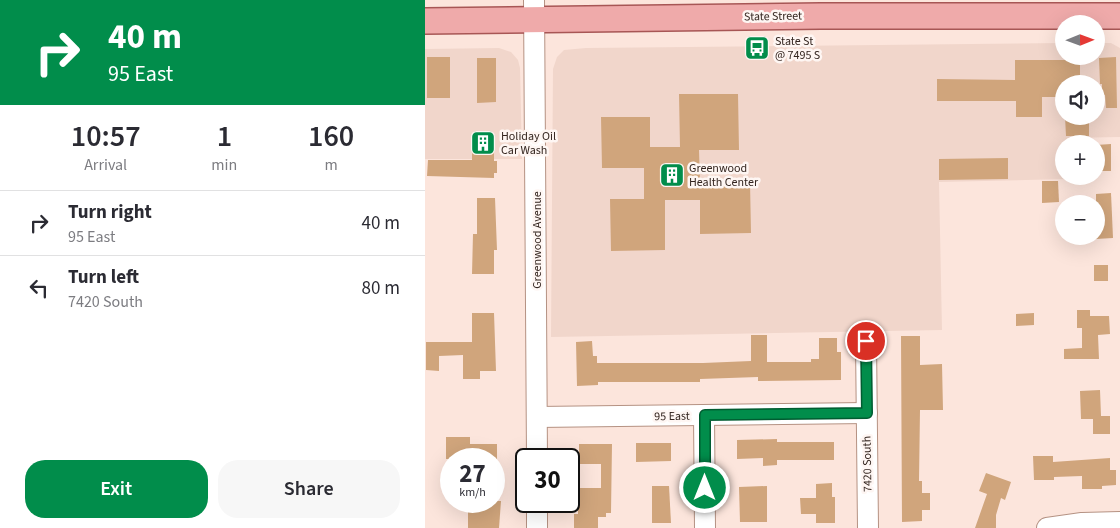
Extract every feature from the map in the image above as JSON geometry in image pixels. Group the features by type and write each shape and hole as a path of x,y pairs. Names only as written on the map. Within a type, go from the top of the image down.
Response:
{"main road":[{"name":"State Street","path":"425,21 535,10 821,16 1120,16"}],"street":[{"name":"Greenwood Avenue","path":"535,10 537,448"},
{"name":"7420 South","path":"866,341 868,528"},
{"name":"95 East","path":"537,417 867,413"},
{"path":"705,415 705,528"},
{"path":"537,513 537,528"},
{"path":"1047,528 1082,522 1120,522"}],"shaded area":[{"path":"1055,43 1055,65 1105,65 1105,43 1111,43 1120,48 1120,137 1105,137 1105,135 1055,135 1055,179 939,182 942,330 551,337 553,69 557,57 564,50 586,48"},
{"path":"499,48 511,52 518,60 520,68 522,159 425,159 425,49"}],"building":[{"path":"427,57 450,57 450,98 427,98"},
{"path":"1116,57 1117,108 1106,108 1105,75 1100,75 1099,65 1105,65 1105,58"},
{"path":"477,58 496,58 496,102 477,103"},
{"path":"1015,60 1055,60 1055,65 1080,65 1080,75 1055,75 1055,97 1042,97 1042,117 1016,117 1016,101 937,101 937,79 1015,80"},
{"name":"Greenwood Health Center","path":"679,94 738,94 739,150 699,150 700,182 750,182 751,233 700,234 700,200 665,200 665,250 611,251 610,199 644,199 644,168 602,168 601,117 650,117 650,147 680,147"},
{"path":"1065,125 1089,125 1089,135 1066,135"},
{"path":"472,136 494,136 494,161 497,161 497,173 494,173 494,178 427,176 428,160 472,160"},
{"path":"1105,144 1111,144 1111,171 1105,171"},
{"path":"1008,158 1008,179 939,180 939,159"},
{"path":"1042,181 1055,181 1055,185 1058,185 1059,195 1055,195 1055,202 1042,203"},
{"path":"1111,193 1113,238 1105,238 1105,195 1096,194"},
{"path":"477,198 495,198 497,250 494,250 494,274 472,274 473,234 477,234"},
{"path":"1094,265 1108,265 1108,281 1094,281"},
{"path":"1077,310 1090,310 1090,316 1109,316 1110,334 1098,335 1099,359 1064,359 1064,349 1082,348 1082,328 1077,328"},
{"path":"472,313 494,313 496,371 480,371 480,379 463,379 463,355 439,356 439,371 426,370 426,342 472,342"},
{"path":"1034,313 1034,325 1016,326 1016,314"},
{"path":"751,335 767,335 767,362 811,362 811,359 819,359 819,338 837,338 837,352 841,352 841,380 758,381 758,377 700,379 700,382 598,382 598,385 577,386 576,342 592,341 593,356 597,356 597,363 703,363 751,361"},
{"path":"901,336 920,336 920,365 942,364 943,410 920,410 919,481 922,481 922,493 930,493 930,510 922,510 922,521 902,522"},
{"path":"1100,390 1101,416 1110,416 1110,434 1093,434 1093,419 1081,419 1080,391"},
{"path":"446,437 470,437 470,444 497,444 497,448 446,448"},
{"path":"777,439 777,442 834,442 834,460 777,460 777,465 763,466 763,458 737,459 737,440"},
{"path":"636,443 671,443 671,461 636,462"},
{"path":"579,444 612,444 611,513 606,513 606,517 598,517 598,528 574,528 574,514 580,513 580,488 601,488 601,464 580,464"},
{"path":"1033,456 1053,456 1053,462 1110,458 1110,470 1116,470 1116,485 1102,486 1102,489 1082,489 1082,476 1054,477 1054,480 1034,480"},
{"path":"986,473 1011,482 1005,500 1001,498 996,515 996,528 975,528 987,494 979,491"},
{"path":"832,483 832,497 835,497 835,523 816,523 816,514 801,514 800,498 816,498 816,484"},
{"path":"652,486 669,486 671,523 652,523"},
{"path":"767,486 767,522 740,522 739,487"},
{"path":"468,513 500,513 499,528 468,528"}],"place":[{"name":"State St @ 7495 S","path":"757,48"},
{"name":"Holiday Oil Car Wash","path":"483,143"},
{"name":"Greenwood Health Center","path":"672,175"}],"route":[{"path":"705,488 705,415 867,413 866,341"}]}
